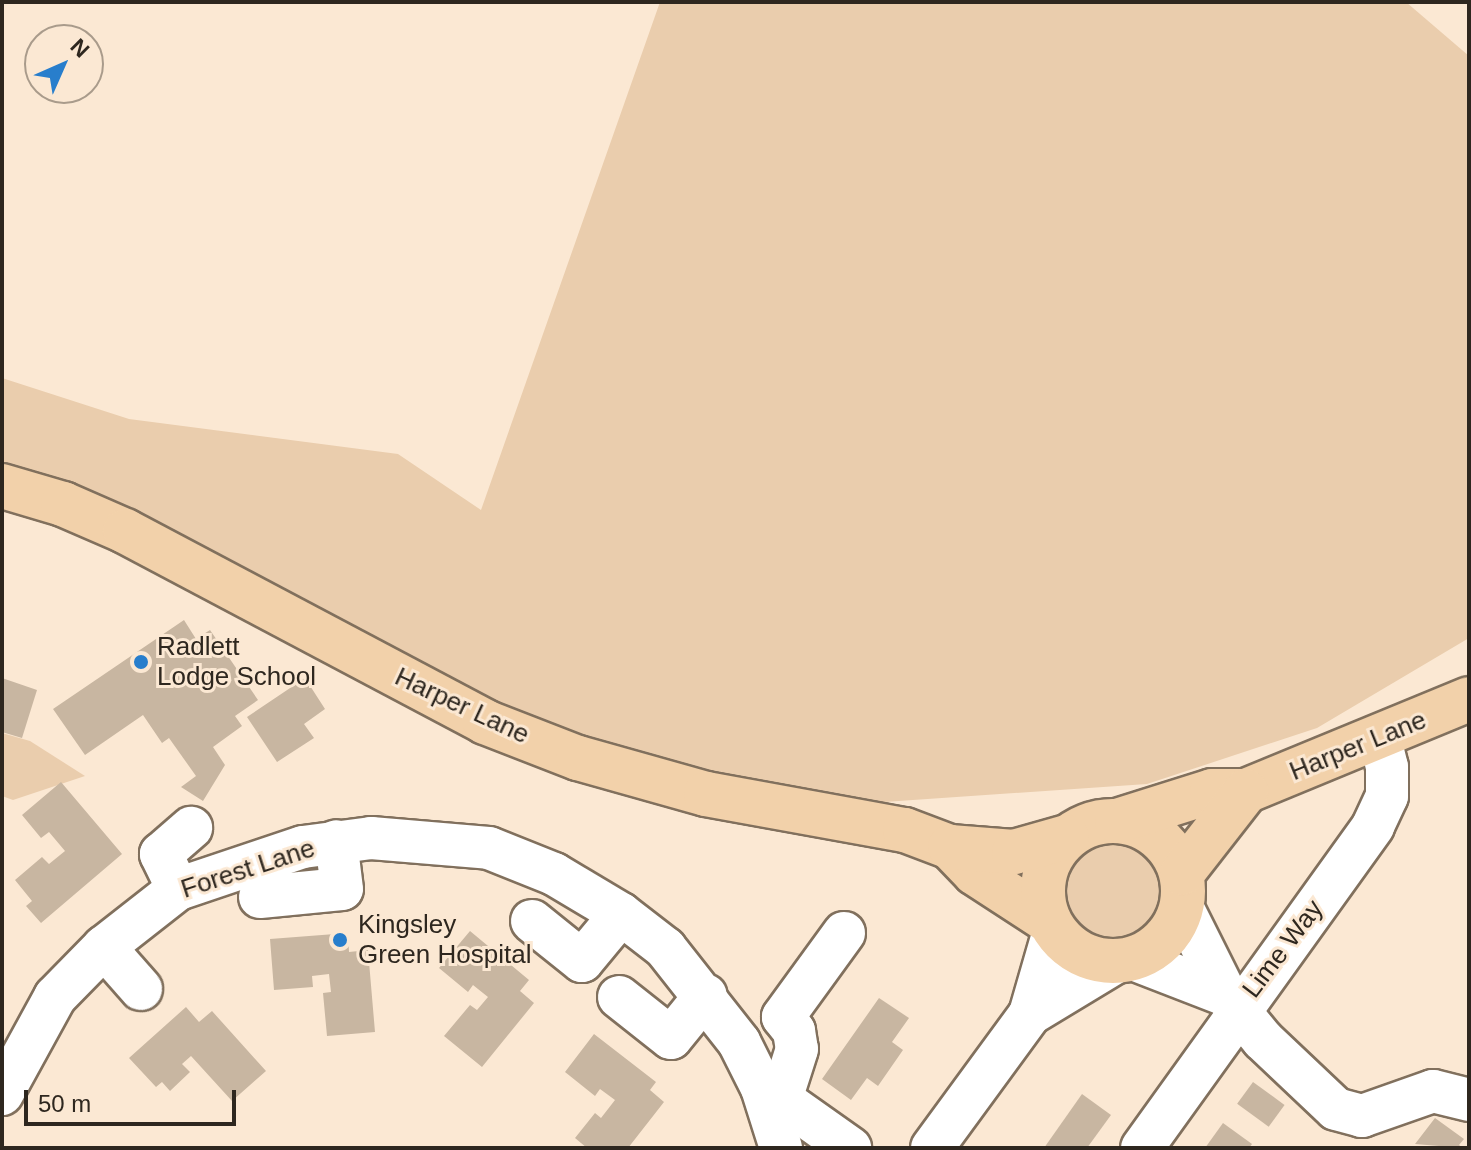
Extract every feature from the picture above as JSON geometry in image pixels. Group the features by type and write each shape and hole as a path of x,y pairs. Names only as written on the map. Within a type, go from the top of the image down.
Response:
{"main road":[{"name":"Harper Lane","path":"2,486 63,504 125,531 485,722 578,758 706,794 905,830 950,847 1014,852 1067,837"},
{"name":"Harper Lane","path":"1117,821 1212,791 1246,791 1380,739 1469,699"},
{"path":"1182,890 1175,857 1151,831 1117,821 1099,822 1067,837 1044,876 1042,899 1052,926 1081,954 1125,961 1155,948 1172,930 1182,890 1246,791"},
{"name":"Harper Lane","path":"950,847 975,873 1052,926"}],"street":[{"name":"Lime Way","path":"1142,1148 1232,1002 1373,826 1387,796 1380,739"},
{"path":"178,889 161,854 191,828"},
{"name":"Forest Lane","path":"2,1094 55,997 104,947 178,889 303,847 371,838 489,848 554,874 621,914 665,948 706,995 751,1065 781,1148"},
{"path":"260,897 342,889 336,841"},
{"path":"1182,890 1232,1002 1322,1099 1360,1132 1433,1091 1469,1100"},
{"path":"532,921 582,961 621,914"},
{"path":"932,1148 1030,1014 1052,926"},
{"path":"844,933 783,1017 794,1031 797,1049 781,1099 850,1148"},
{"path":"104,947 141,989"},
{"path":"1030,1014 1125,961 1232,1002"},
{"path":"619,997 671,1038 706,995"}],"shaded area":[{"path":"660,2 1406,2 1469,56 1469,638 1317,728 1147,784 884,802 729,785 581,747 2,467 2,378 129,419 398,454 481,510"},
{"path":"2,733 30,741 85,776 13,800 2,796"},
{"path":"1115,842 1133,846 1149,856 1159,872 1163,890 1159,908 1149,924 1133,934 1115,938 1097,934 1081,924 1071,908 1067,890 1071,872 1081,856 1097,846"}],"building":[{"path":"184,620 196,639 210,630 258,700 235,716 242,726 213,747 225,765 203,801 181,787 196,776 169,738 162,743 143,715 85,755 53,709"},
{"path":"2,678 37,690 22,738 2,732"},
{"path":"305,678 325,709 304,724 314,738 277,762 247,717"},
{"path":"61,782 122,854 41,923 26,906 32,901 15,880 42,857 49,864 65,851 49,832 41,838 22,815"},
{"path":"470,931 529,980 520,991 534,1003 482,1067 444,1036 470,1005 477,1010 488,997 473,985 468,992 439,968"},
{"path":"348,933 349,952 368,950 375,1032 327,1036 323,993 331,992 329,974 312,976 313,987 274,990 270,939"},
{"path":"879,998 909,1018 892,1042 903,1050 878,1086 867,1078 851,1100 822,1079"},
{"path":"186,1007 199,1022 212,1011 266,1071 232,1101 191,1056 182,1064 190,1072 170,1091 162,1082 156,1087 129,1058"},
{"path":"594,1034 656,1082 650,1090 664,1102 628,1148 587,1148 575,1138 595,1113 601,1118 615,1100 600,1089 595,1096 565,1072"},
{"path":"1253,1082 1285,1105 1269,1127 1237,1104"},
{"path":"1082,1094 1111,1115 1087,1148 1044,1148"},
{"path":"1435,1118 1464,1139 1459,1145 1463,1148 1415,1144"},
{"path":"1223,1123 1252,1144 1249,1148 1205,1148"}],"place":[{"name":"Radlett Lodge School","path":"141,662"},
{"name":"Kingsley Green Hospital","path":"340,940"}]}
